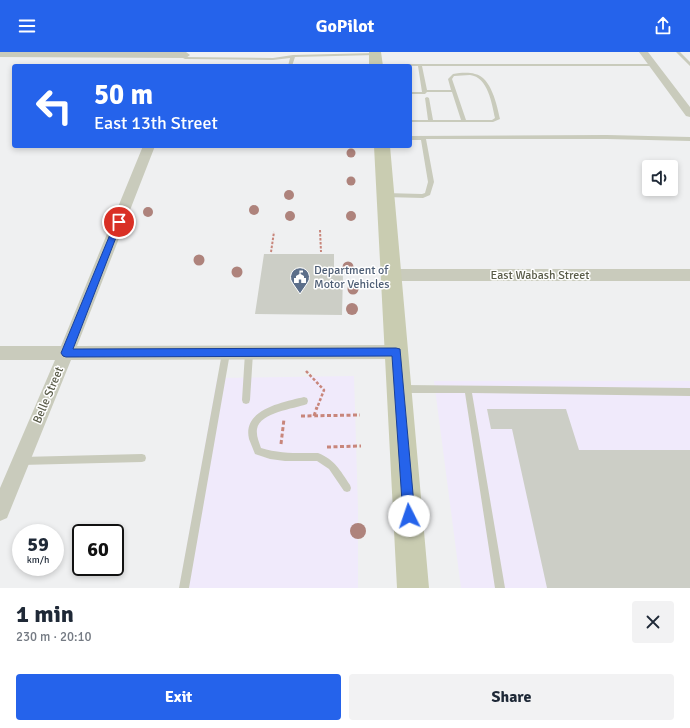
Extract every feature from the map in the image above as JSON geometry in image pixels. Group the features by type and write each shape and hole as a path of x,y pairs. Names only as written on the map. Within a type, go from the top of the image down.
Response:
{"main road":[{"path":"382,148 414,588"}],"street":[{"path":"643,52 690,114"},
{"path":"2,55 185,58"},
{"name":"Belle Street","path":"0,511 149,148"},
{"name":"East Wabash Street","path":"391,275 690,275"},
{"path":"0,353 396,352"}],"lane":[{"path":"678,52 690,65"},
{"path":"185,58 273,59 293,56 375,59 420,65 653,65"},
{"path":"291,64 293,56"},
{"path":"420,65 425,91"},
{"path":"412,121 464,121 493,121 498,119 488,86 475,74 453,75 450,79 464,121"},
{"path":"412,93 425,93 425,91 453,91"},
{"path":"427,98 431,121"},
{"path":"412,138 607,137 690,140"},
{"path":"385,195 423,196 428,194 431,182 423,138"},
{"path":"184,588 226,353"},
{"path":"246,400 249,353"},
{"path":"399,389 690,392"},
{"path":"468,390 500,588"},
{"path":"304,401 273,409 257,418 252,429 252,441 258,451 270,455 285,457 318,457 332,466 347,488"},
{"path":"21,461 142,458"}],"path":[{"path":"320,230 321,252"},
{"path":"271,252 274,232"},
{"path":"306,371 324,390 314,416"},
{"path":"299,416 360,415"},
{"path":"281,448 284,416"},
{"path":"324,444 324,447 361,446"}],"shaded area":[{"path":"354,376 358,509 358,588 179,588 217,378"},
{"path":"434,381 690,381 690,588 461,588"}],"building":[{"name":"Department of Motor Vehicles","path":"264,254 334,254 334,274 343,274 342,315 255,314"},
{"path":"487,409 566,409 579,450 690,450 690,588 547,588 512,429 491,429"}],"place":[{"name":"Department of Motor Vehicles","path":"300,294"}],"route":[{"path":"119,222 66,353 396,352 409,516"}]}
